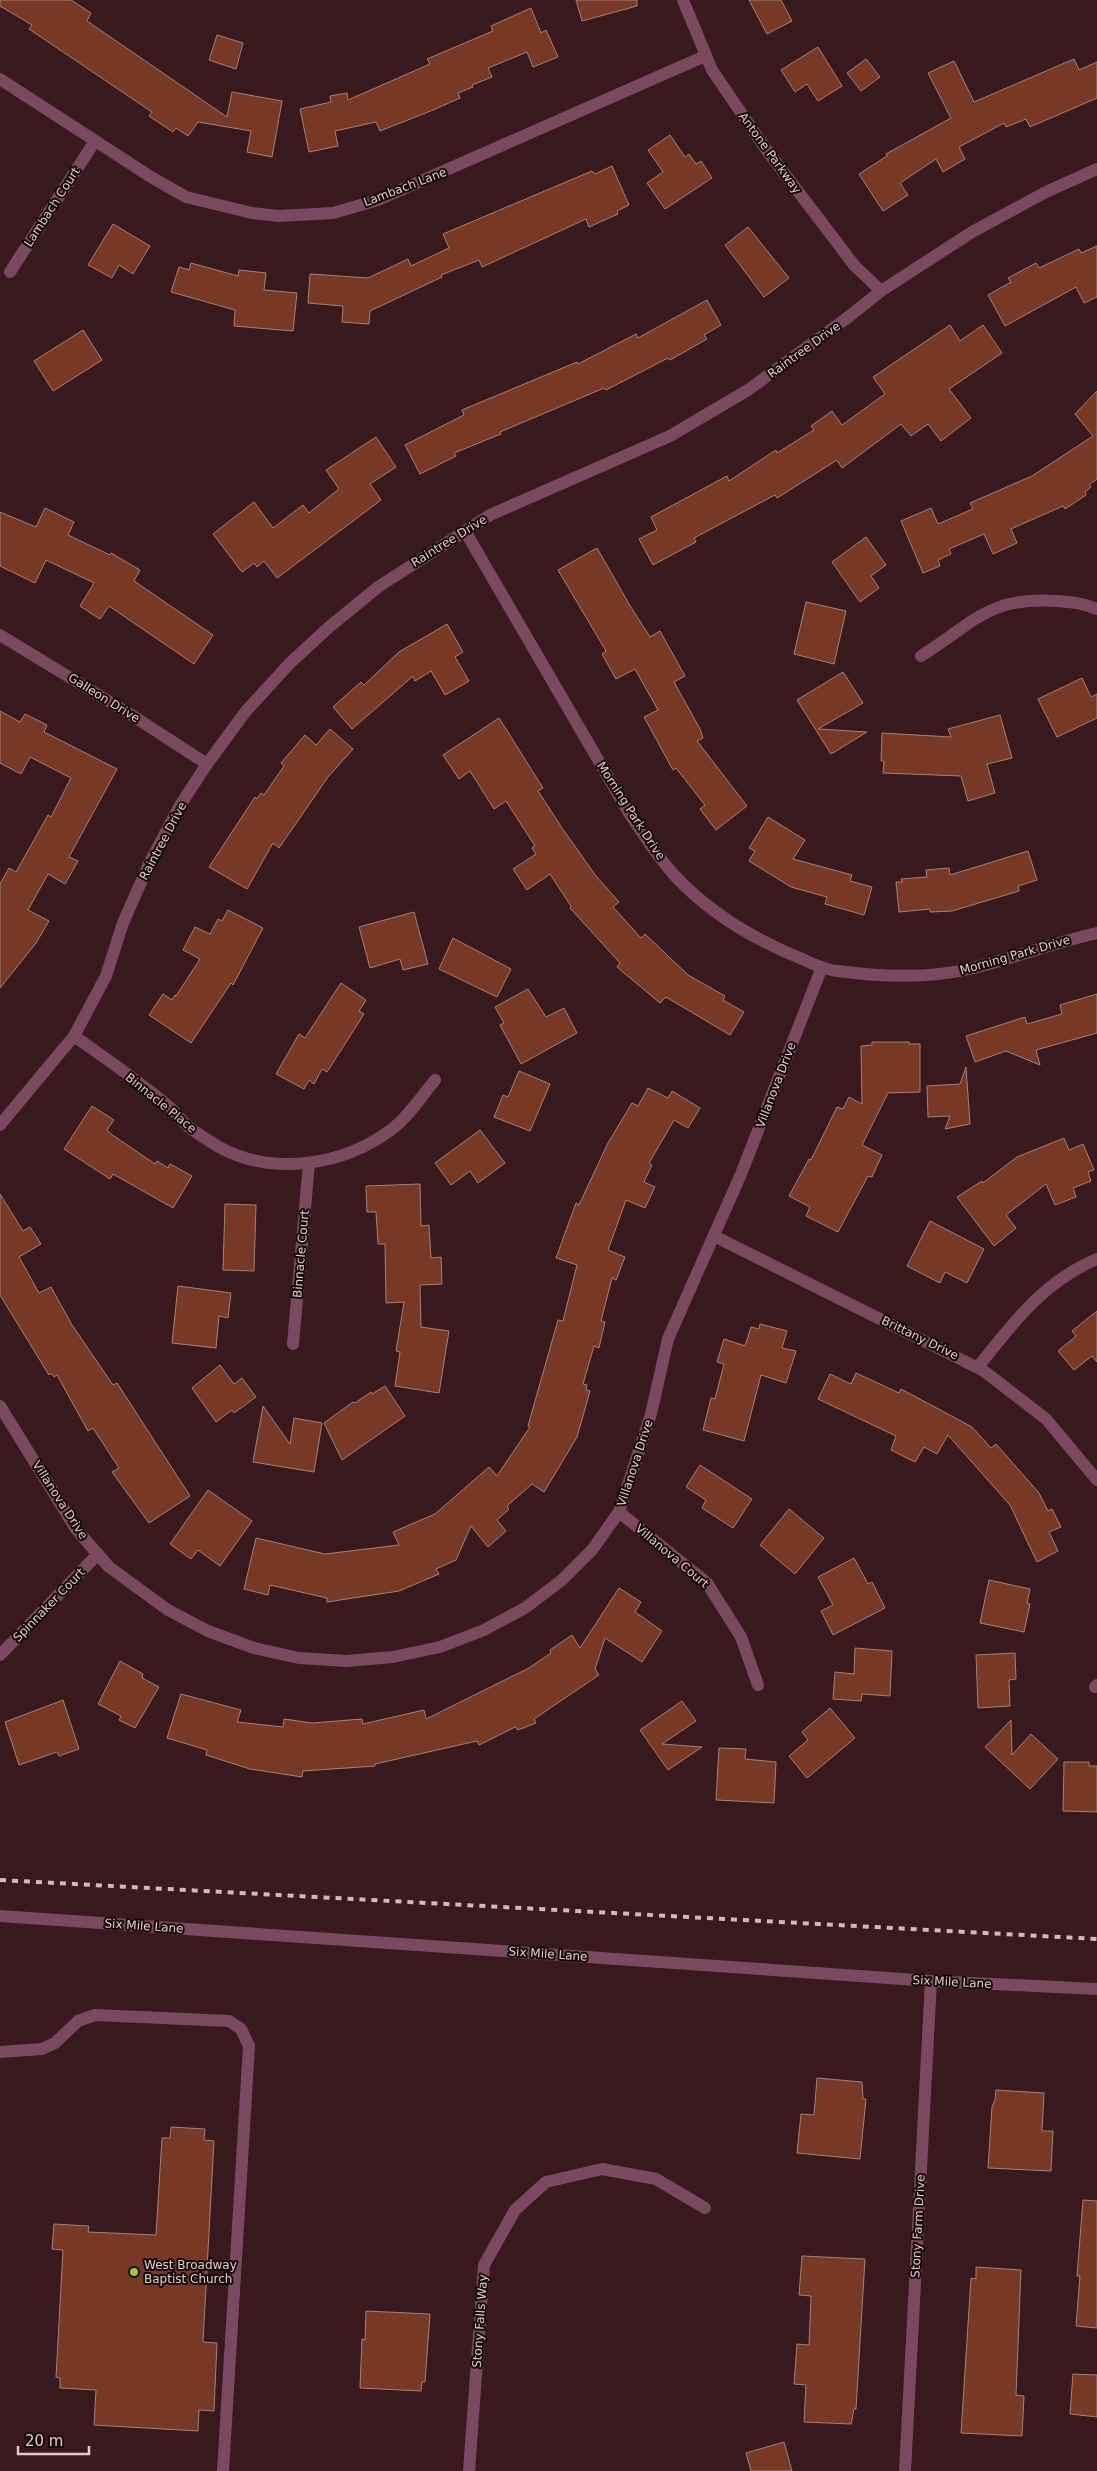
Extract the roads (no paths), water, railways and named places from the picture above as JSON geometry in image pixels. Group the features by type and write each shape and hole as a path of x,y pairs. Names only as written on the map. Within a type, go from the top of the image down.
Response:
{"street":[{"name":"Antone Parkway","path":"683,0 704,56 765,148 854,265 882,291"},
{"name":"Lambach Lane","path":"0,79 186,197 204,203 279,216 333,213 378,200 418,184 704,56"},
{"name":"Lambach Court","path":"10,272 95,141"},
{"name":"Raintree Drive","path":"0,1124 74,1036 106,976 123,923 149,864 180,807 207,764 246,711 290,663 328,628 378,587 505,507 670,436 748,390 882,291 972,232 1046,192 1097,169"},
{"name":"Morning Park Drive","path":"465,531 629,813 653,850 675,877 696,896 739,929 770,946 822,967 838,971 885,975 938,974 973,968 1058,942 1097,933"},
{"path":"921,656 946,641 967,622 1000,606 1023,601 1046,600 1079,603 1097,609"},
{"name":"Galleon Drive","path":"0,635 133,716 207,764"},
{"name":"Villanova Drive","path":"0,1406 76,1528 98,1554 110,1567 168,1610 208,1632 254,1648 298,1658 346,1661 393,1657 440,1647 484,1630 525,1608 562,1580 592,1550 619,1512 651,1414 668,1339 741,1174 822,967"},
{"name":"Binnacle Place","path":"74,1036 167,1105 190,1128 221,1148 249,1158 281,1164 309,1163 345,1154 367,1145 393,1129 408,1115 434,1080"},
{"name":"Binnacle Court","path":"293,1344 309,1163"},
{"name":"Brittany Drive","path":"714,1236 978,1367 1046,1419 1097,1480"},
{"path":"978,1367 1022,1312 1048,1287 1081,1266 1097,1260"},
{"name":"Villanova Court","path":"619,1512 707,1583 741,1637 758,1685"},
{"name":"Spinnaker Court","path":"0,1655 98,1554"},
{"name":"Six Mile Lane","path":"0,1916 931,1981 1097,1989"},
{"name":"Stony Farm Drive","path":"906,2471 931,1981"},
{"path":"0,2052 42,2049 55,2043 78,2022 95,2015 229,2022 241,2029 249,2046 223,2471"},
{"name":"Stony Falls Way","path":"469,2471 484,2265 514,2210 546,2182 602,2169 656,2179 704,2208"}],"railway":[{"path":"0,1880 1097,1939"}],"place":[{"name":"West Broadway Baptist Church","path":"134,2272"}]}
